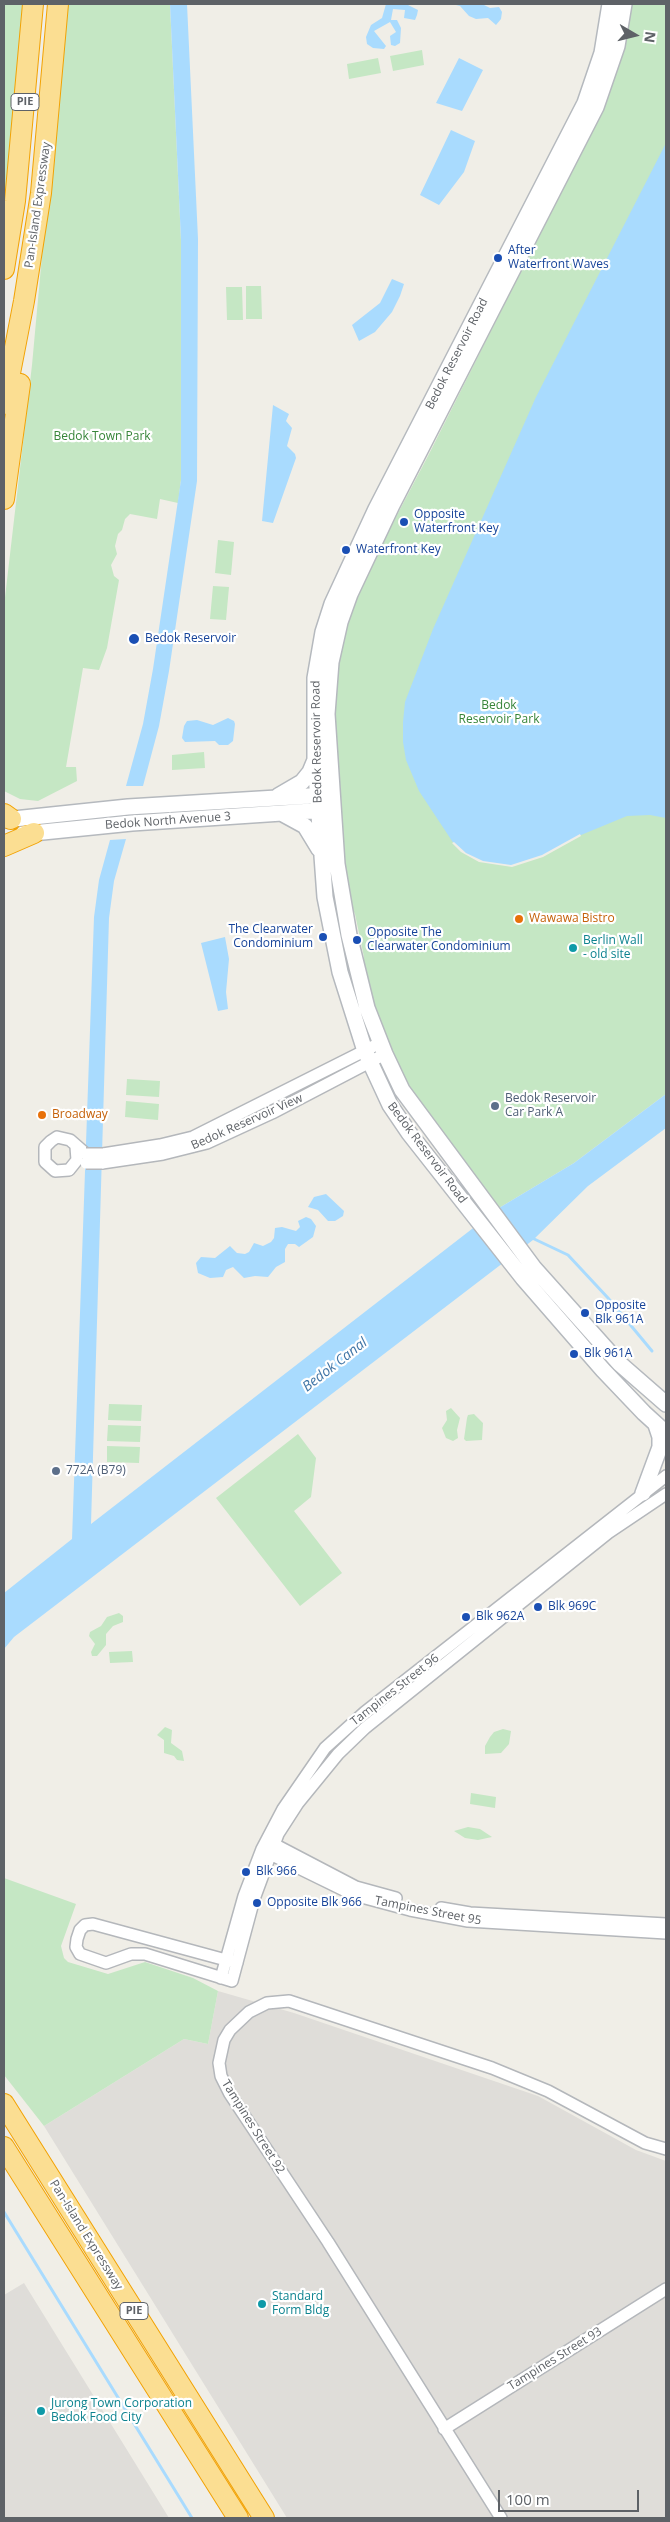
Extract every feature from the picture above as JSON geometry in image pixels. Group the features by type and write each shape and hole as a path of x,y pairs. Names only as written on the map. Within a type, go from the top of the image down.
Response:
{"highway":[{"name":"Pan-Island Expressway","path":"4,269 15,200 33,4"},
{"name":"Pan-Island Expressway","path":"4,404 24,301 46,158 58,4"},
{"path":"4,243 15,200"},
{"path":"4,499 29,318 24,301"},
{"path":"4,846 34,833"},
{"name":"Pan-Island Expressway","path":"4,2104 264,2518"},
{"name":"Pan-Island Expressway","path":"4,2147 238,2518"}],"main road":[{"name":"Bedok Reservoir Road","path":"610,4 602,53 585,103 376,509 338,590 323,632 315,678 315,760 320,852 325,897 340,972 367,1056 390,1105 466,1204 528,1273 620,1363 664,1401"},
{"name":"Bedok Reservoir Road","path":"624,4 617,46 596,108 392,505 350,594 334,645 328,681 327,714 337,864 349,935 367,1008 382,1049 402,1090 478,1194 528,1273 590,1356 661,1429"},
{"path":"376,509 387,504 392,505"},
{"path":"272,799 302,782 310,772 315,760"},
{"name":"Bedok North Avenue 3","path":"6,822 128,807 272,799 317,804"},
{"name":"Bedok North Avenue 3","path":"6,822 34,833 132,823 283,814 317,804 333,802"},
{"path":"283,814 305,826 320,852"},
{"path":"643,1493 660,1447 661,1429"}],"street":[{"name":"Bedok Reservoir View","path":"86,1158 70,1140 57,1137 48,1142 44,1152 45,1160 52,1169 62,1172 72,1168 86,1158 102,1159 193,1136 382,1049"},
{"path":"72,1168 78,1158 76,1147"},
{"name":"Tampines Street 96","path":"231,1962 93,1924 85,1925 76,1938 76,1947 80,1954 106,1963 131,1954 145,1954 226,1980 267,1847 283,1809 325,1748 344,1729 666,1476"},
{"name":"Tampines Street 96","path":"267,1847 316,1779 364,1728 608,1533 666,1494"},
{"name":"Tampines Street 95","path":"267,1847 356,1886 412,1903 470,1913 666,1924"},
{"name":"Tampines Street 95","path":"267,1847 354,1895 410,1910 468,1921 666,1933"},
{"name":"Tampines Street 92","path":"501,2518 328,2242 230,2094 221,2076 219,2063 221,2048 230,2030 249,2012 267,2004 289,2001 492,2068 548,2091 645,2143 666,2149"},
{"name":"Tampines Street 93","path":"444,2429 666,2289"}],"shaded area":[{"path":"218,1991 294,2013 538,2096 636,2150 666,2161 666,2518 287,2518 44,2126 184,2039 208,2044"},
{"name":"Jurong Town Corporation Bedok Food City","path":"24,2283 169,2518 4,2518 4,2295"}],"green space":[{"path":"4,4 30,4 4,236"},
{"name":"Bedok Town Park","path":"65,4 170,4 181,240 181,480 178,503 160,499 157,519 130,514 125,519 122,530 118,534 115,546 117,554 111,565 114,576 119,580 107,648 99,670 83,668 66,767 76,767 77,781 38,801 20,799 4,791 4,606 32,365"},
{"name":"Bedok Reservoir Park","path":"629,4 666,4 666,1094 574,1163 499,1208 404,1087 361,975 364,957 355,914 344,890 331,681 356,593 428,456 597,120"},
{"path":"422,50 424,65 393,71 390,56"},
{"path":"378,58 381,73 349,79 347,64"},
{"path":"246,286 261,286 262,319 246,319"},
{"path":"226,287 242,287 243,320 227,320"},
{"path":"218,540 234,542 231,575 215,573"},
{"path":"213,586 229,587 226,620 210,619"},
{"path":"204,752 205,768 172,770 172,755"},
{"path":"127,1079 160,1081 159,1097 126,1095"},
{"path":"126,1101 159,1104 158,1120 125,1117"},
{"path":"109,1404 142,1405 141,1421 108,1420"},
{"path":"451,1408 460,1418 457,1430 458,1438 453,1441 446,1438 442,1428 447,1420 446,1411"},
{"path":"474,1414 483,1423 482,1440 466,1441 464,1439 467,1418 468,1415"},
{"path":"108,1425 141,1426 140,1442 107,1441"},
{"path":"298,1434 316,1458 311,1497 294,1511 342,1573 300,1606 216,1498"},
{"path":"107,1446 140,1447 139,1463 107,1462"},
{"path":"119,1613 123,1616 123,1622 113,1626 106,1634 106,1645 97,1656 92,1656 91,1652 95,1644 89,1636 90,1632 101,1626 107,1617"},
{"path":"132,1651 133,1662 110,1663 109,1652"},
{"path":"165,1727 172,1730 171,1743 182,1751 184,1761 177,1760 174,1756 164,1753 164,1740 157,1735"},
{"path":"503,1729 511,1731 509,1744 501,1753 485,1754 485,1746 490,1737 494,1732"},
{"path":"471,1793 496,1797 495,1808 470,1804"},
{"path":"468,1827 480,1829 492,1837 478,1840 465,1838 454,1831"},
{"path":"4,1878 76,1904 61,1946 64,1958 68,1962 108,1974 145,1962 193,1978 218,1991 208,2044 184,2039 44,2126 4,2075"}],"water":[{"path":"170,4 187,4 198,239 197,481 159,726 143,786 126,786 143,724 153,669 181,480 181,240"},
{"path":"386,4 406,4 418,10 417,15 415,20 404,18 405,10 393,9 391,20 397,20 401,28 400,43 395,46 391,45 390,36 396,32 390,22 374,31 386,46 384,49 373,48 367,44 366,37 371,25 382,18"},
{"path":"452,4 482,4 490,8 499,7 502,12 501,19 496,25 488,18 476,19 469,16 460,6"},
{"path":"459,58 483,70 462,111 436,103"},
{"path":"451,130 475,141 464,172 439,205 420,195"},
{"path":"666,143 666,818 650,815 627,816 581,835 543,856 512,866 486,863 469,856 456,847 419,791 406,760 403,742 405,702 433,629 536,397"},
{"path":"392,279 404,284 392,312 375,332 359,341 352,325 380,303"},
{"path":"273,405 289,414 286,421 292,428 287,446 295,454 296,458 273,523 262,521"},
{"path":"228,718 234,721 235,724 233,741 228,745 219,745 215,741 185,742 182,738 187,721 197,720 213,725"},
{"name":"Bedok Canal","path":"126,839 114,881 109,918 91,1524 499,1208 574,1163 666,1094 666,1128 588,1186 533,1240 14,1637 4,1649 4,1593 72,1539 94,917 99,880 110,840"},
{"path":"225,937 229,959 226,992 228,1009 218,1011 201,943"},
{"path":"326,1194 344,1211 343,1216 335,1221 328,1221 318,1210 308,1207 314,1197"},
{"path":"306,1217 311,1219 316,1226 313,1237 299,1247 295,1244 288,1244 285,1249 285,1262 276,1267 268,1277 255,1276 244,1278 233,1267 226,1270 223,1277 210,1278 198,1273 196,1263 201,1257 215,1258 230,1246 237,1253 245,1254 249,1252 254,1243 263,1246 271,1242 274,1238 275,1228 282,1227 296,1231 300,1227 298,1221"}],"pier":[{"path":"580,834 581,836 543,857 512,867 479,862 461,852 452,843 454,842 466,853 483,861 511,865 542,855"}],"waterway":[{"path":"530,1237 568,1255 608,1298 652,1351"},
{"path":"4,2212 192,2518"}],"place":[{"name":"After Waterfront Waves","path":"498,258"},
{"name":"Opposite Waterfront Key","path":"404,522"},
{"name":"Waterfront Key","path":"346,550"},
{"name":"Bedok Reservoir","path":"134,639"},
{"name":"Wawawa Bistro","path":"519,919"},
{"name":"The Clearwater Condominium","path":"323,937"},
{"name":"Opposite The Clearwater Condominium","path":"357,940"},
{"name":"Berlin Wall - old site","path":"573,948"},
{"name":"Bedok Reservoir Car Park A","path":"495,1106"},
{"name":"Broadway","path":"42,1115"},
{"name":"Opposite Blk 961A","path":"585,1313"},
{"name":"Blk 961A","path":"574,1354"},
{"name":"772A (B79)","path":"56,1471"},
{"name":"Blk 969C","path":"538,1607"},
{"name":"Blk 962A","path":"466,1617"},
{"name":"Blk 966","path":"246,1872"},
{"name":"Opposite Blk 966","path":"257,1903"},
{"name":"Standard Form Bldg","path":"262,2304"},
{"name":"Jurong Town Corporation Bedok Food City","path":"41,2411"}]}
